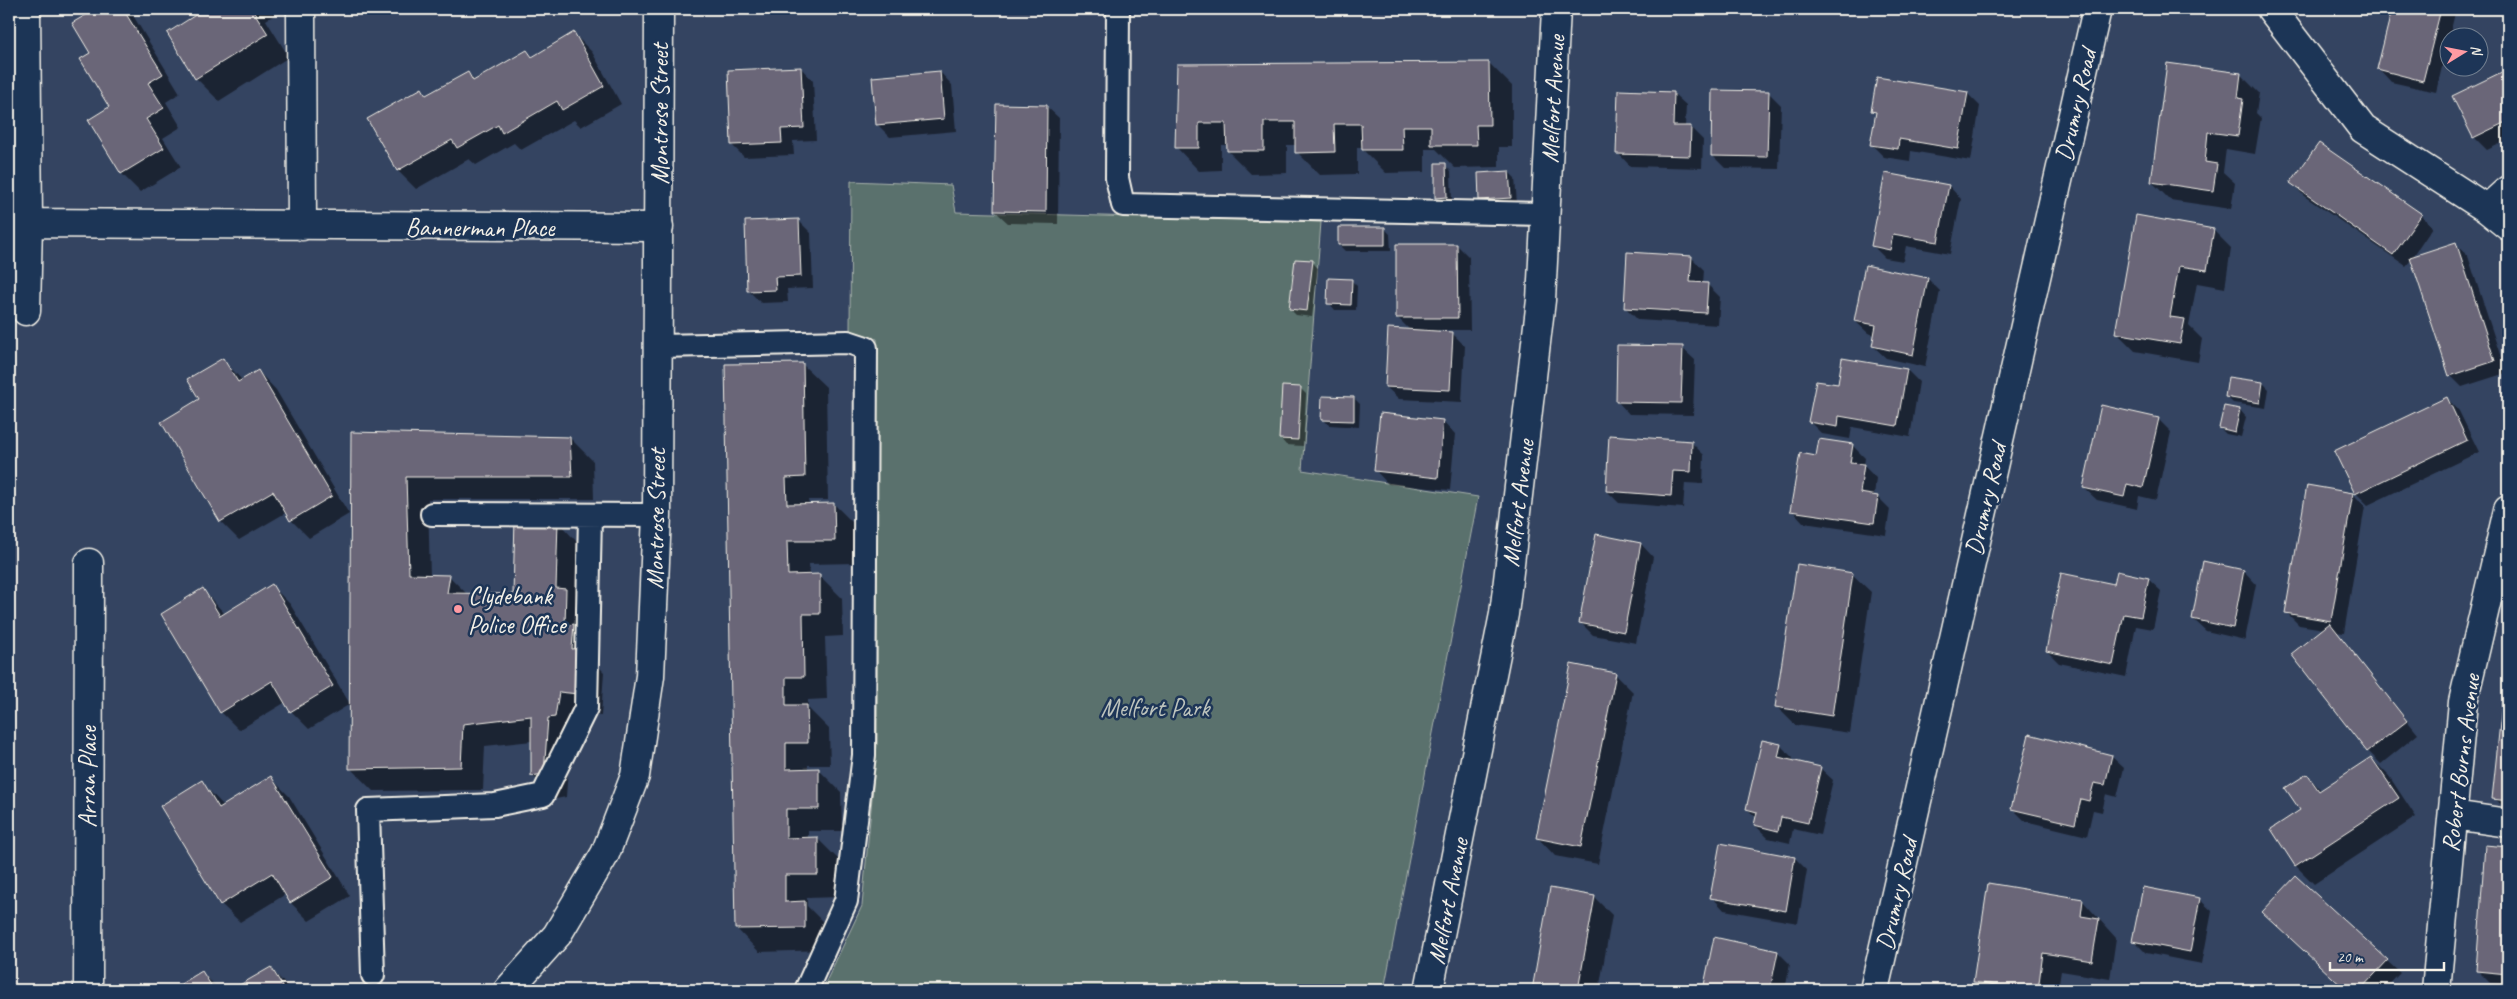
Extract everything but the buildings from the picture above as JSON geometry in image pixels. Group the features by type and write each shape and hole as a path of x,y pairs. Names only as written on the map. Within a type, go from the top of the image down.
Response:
{"street":[{"path":"26,9 28,222 26,312"},
{"path":"301,9 302,226"},
{"name":"Montrose Street","path":"508,990 557,935 567,919 605,854 635,776 650,676 657,515 659,9"},
{"name":"Melfort Avenue","path":"1429,990 1504,614 1541,300 1547,214 1556,9"},
{"name":"Drumry Road","path":"1874,990 2097,9"},
{"path":"2271,9 2363,129 2487,209 2508,226"},
{"path":"2487,209 2508,190"},
{"name":"Bannerman Place","path":"28,222 659,228"},
{"name":"Robert Burns Avenue","path":"2436,990 2463,702 2508,510"},
{"name":"Arran Place","path":"88,990 89,563"},
{"path":"2453,815 2508,823"}],"lane":[{"path":"1118,9 1116,178 1123,205 1547,214"},
{"path":"658,346 848,342 866,348 864,755 846,901 806,990"},
{"path":"432,514 657,515"},
{"path":"373,975 368,810 494,805 543,795 586,708 590,515"}],"green space":[{"name":"Melfort Park","path":"851,181 951,185 956,212 1321,222 1302,470 1478,497 1384,990 822,990 862,906 877,744 877,339 850,333"}],"place":[{"name":"Clydebank Police Office","path":"458,609"}]}
